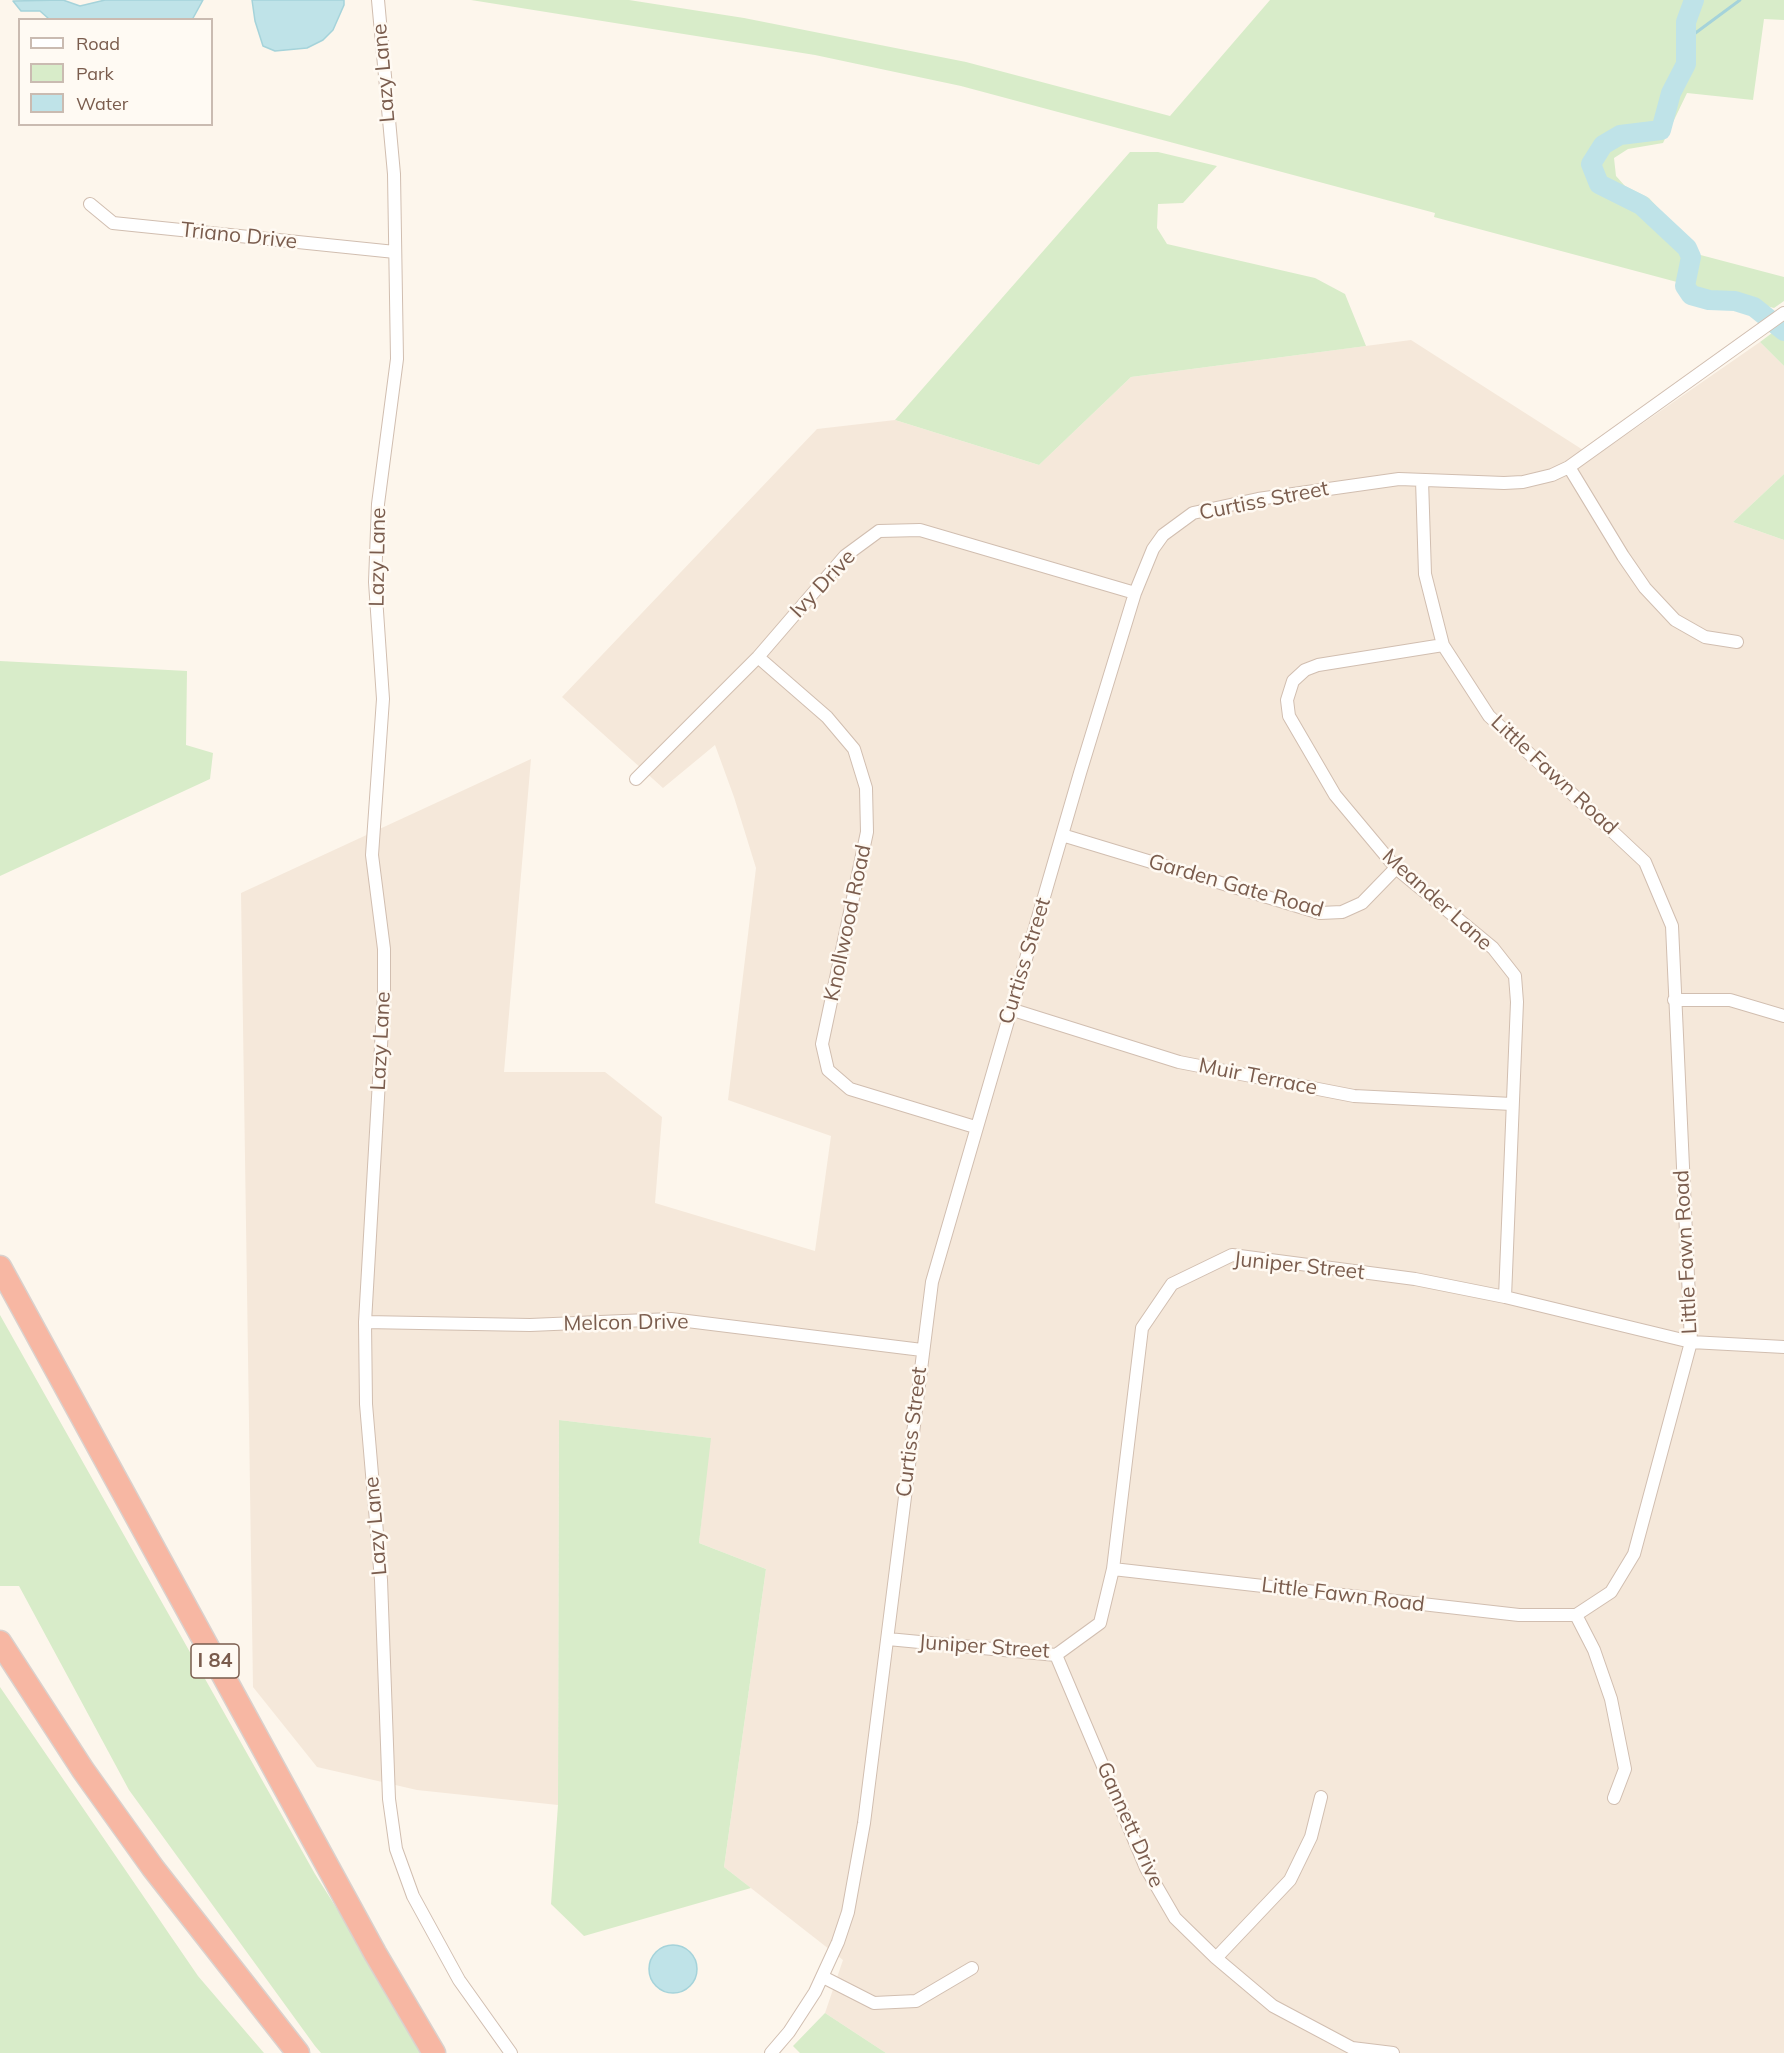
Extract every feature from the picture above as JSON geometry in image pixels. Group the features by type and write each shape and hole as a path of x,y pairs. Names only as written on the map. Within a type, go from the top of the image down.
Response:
{"highway":[{"name":"I 84","path":"0,1267 375,1953 434,2053"},
{"path":"0,1642 76,1760 147,1860 221,1958 298,2053"}],"street":[{"name":"Lazy Lane","path":"378,0 394,174 397,359 378,504 375,582 383,699 372,855 384,949 384,983 365,1322 366,1404 381,1580 389,1799 396,1849 413,1896 459,1980 511,2053"},
{"name":"Triano Drive","path":"90,204 113,223 394,252"},
{"name":"Curtiss Street","path":"771,2053 789,2032 823,1977 838,1942 855,1879 888,1639 932,1282 975,1127 1062,835 1135,593 1153,549 1163,535 1193,513 1258,499 1366,483 1422,480 1523,482 1552,475 1569,467 1784,313"},
{"path":"1569,467 1645,588 1675,620 1705,637 1737,642"},
{"name":"Little Fawn Road","path":"1113,1569 1519,1616 1576,1615 1611,1592 1634,1554 1691,1342 1672,926 1645,862 1489,716 1443,645 1425,574 1422,480"},
{"name":"Ivy Drive","path":"636,779 758,657 845,556 879,531 920,530 1135,593"},
{"name":"Meander Lane","path":"1443,645 1318,665 1305,670 1293,681 1287,700 1289,716 1335,795 1396,868 1493,948 1515,976 1517,1002 1505,1297"},
{"name":"Knollwood Road","path":"758,657 827,717 854,749 866,788 867,832 822,1044 828,1070 850,1089 975,1127"},
{"name":"Garden Gate Road","path":"1062,835 1320,913 1342,912 1362,903 1396,868"},
{"path":"1674,1000 1730,1000 1784,1016"},
{"name":"Muir Terrace","path":"1010,1009 1179,1062 1354,1096 1512,1104"},
{"name":"Juniper Street","path":"888,1639 1056,1655 1100,1623 1113,1569 1142,1328 1172,1284 1232,1255 1414,1279 1505,1297 1691,1342 1784,1347"},
{"name":"Melcon Drive","path":"365,1322 530,1325 670,1319 922,1350"},
{"path":"1576,1615 1594,1650 1611,1699 1625,1769 1614,1798"},
{"name":"Gannett Drive","path":"1056,1655 1146,1868 1176,1918 1216,1958 1283,2011 1352,2048 1393,2053"},
{"path":"1216,1958 1290,1880 1311,1837 1321,1797"},
{"path":"823,1977 874,2002 916,2001 972,1968"}],"shaded area":[{"path":"1411,340 1594,457 1760,342 1784,366 1784,474 1733,522 1784,540 1784,2053 886,2053 825,2013 843,1960 724,1867 766,1569 699,1543 710,1438 559,1420 558,1805 417,1790 317,1767 253,1687 241,893 531,759 504,1072 605,1072 662,1117 655,1203 815,1251 831,1136 728,1100 756,868 715,745 663,788 562,697 817,429 895,420 1039,465 1131,377"}],"green space":[{"path":"471,0 629,0 744,18 966,62 1170,116 1270,0 1784,0 1784,20 1764,19 1753,100 1687,93 1663,143 1628,149 1614,158 1616,176 1625,186 1649,198 1677,229 1674,248 1784,277 1784,301 1774,308 1434,217 1435,213 961,86 815,55"},
{"path":"1130,152 1158,152 1217,166 1183,203 1158,204 1157,228 1167,244 1315,278 1345,294 1366,346 1131,377 1039,465 895,420"},
{"path":"1784,324 1784,366 1760,342"},
{"path":"1784,474 1784,540 1733,522"},
{"path":"0,661 187,671 186,745 213,753 210,779 0,876"},
{"path":"0,1315 315,1874 428,2053 321,2053 129,1790 19,1586 0,1586"},
{"path":"559,1420 711,1438 699,1543 766,1569 724,1867 751,1888 584,1936 551,1904 558,1805"},
{"path":"0,1687 198,1976 264,2053 0,2053"},
{"path":"825,2013 886,2053 800,2053 793,2046"}],"water":[{"path":"63,0 80,6 105,0 203,0 193,18 48,18 40,11 21,11 13,1"},
{"path":"252,0 344,0 344,5 333,30 323,40 307,48 275,51 263,46 255,21"},
{"path":"668,1945 678,1945 690,1952 697,1964 697,1974 690,1986 678,1993 668,1993 653,1982 649,1974 649,1964 660,1949"}],"waterway":[{"path":"1694,0 1686,22 1686,64 1671,93 1661,130 1620,135 1603,145 1591,164 1599,184 1641,205 1687,248 1691,257 1685,286 1691,295 1709,300 1735,301 1754,307 1784,331"},
{"path":"1686,40 1740,0"}]}
